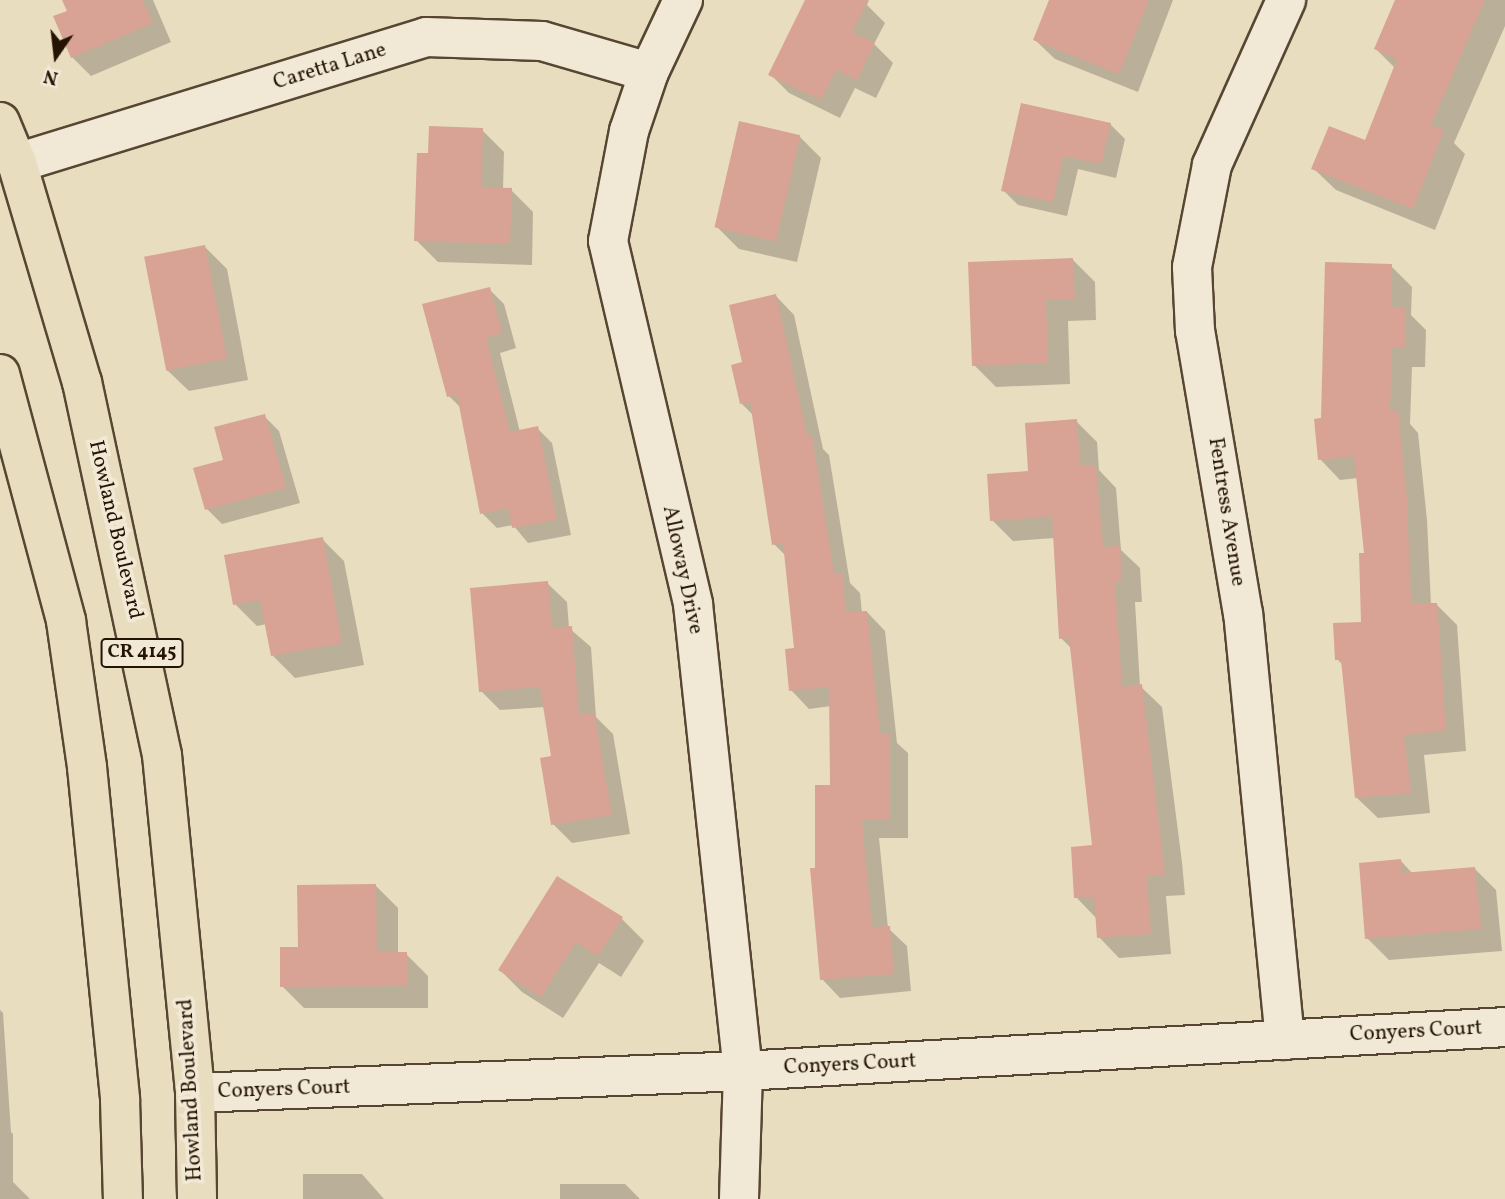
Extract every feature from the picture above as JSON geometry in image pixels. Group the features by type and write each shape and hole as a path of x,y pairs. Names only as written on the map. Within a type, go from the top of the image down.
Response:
{"main road":[{"name":"Howland Boulevard","path":"0,122 17,163 82,382 162,755 195,1093 197,1199"},
{"name":"CR 4145","path":"0,374 66,621 87,767 120,1100 123,1199"}],"street":[{"name":"Alloway Drive","path":"682,0 649,72 629,131 608,242 693,604 743,1071 739,1199"},
{"name":"Fentress Avenue","path":"1285,1040 1243,614 1195,331 1192,267 1212,165 1286,0"},
{"name":"Caretta Lane","path":"17,163 426,37 542,41 649,72"},
{"name":"Conyers Court","path":"195,1093 743,1071 1505,1027"}],"building":[{"path":"62,0 143,0 153,23 71,58 53,16 67,11"},
{"path":"805,0 868,0 852,32 875,43 857,80 836,70 821,100 768,75"},
{"path":"1049,0 1149,0 1119,74 1033,40"},
{"path":"1395,0 1485,0 1431,125 1444,130 1413,209 1311,169 1329,126 1365,140 1397,59 1374,49"},
{"path":"1021,103 1111,123 1101,164 1063,156 1053,202 1001,191"},
{"path":"739,121 800,135 776,241 714,227"},
{"path":"429,126 483,128 481,187 512,188 510,244 414,241 417,153 428,153"},
{"path":"205,245 227,359 166,371 144,257"},
{"path":"1073,258 1075,299 1046,299 1048,363 972,366 968,262"},
{"path":"1325,262 1392,264 1391,307 1406,307 1405,347 1392,347 1390,411 1398,410 1407,499 1411,603 1437,603 1446,731 1404,735 1411,793 1355,798 1341,660 1335,660 1333,623 1361,622 1359,553 1364,553 1354,456 1318,460 1314,419 1321,418"},
{"path":"490,287 502,333 486,338 510,432 538,426 557,520 512,528 508,508 480,514 457,395 447,397 422,304"},
{"path":"776,294 807,436 812,435 834,573 842,573 846,612 867,611 880,733 890,733 890,820 862,820 872,927 890,926 894,974 820,980 810,868 815,868 815,785 830,785 829,687 789,691 785,649 794,648 783,543 772,545 750,402 740,404 731,365 742,362 729,305"},
{"path":"265,414 286,488 205,510 193,468 223,460 214,427"},
{"path":"1077,419 1080,466 1096,465 1103,547 1120,546 1122,582 1115,582 1122,687 1142,684 1165,875 1147,876 1151,934 1097,938 1094,897 1074,898 1071,847 1092,845 1069,638 1059,639 1052,516 990,521 987,474 1028,471 1025,423"},
{"path":"323,537 342,643 271,656 260,600 233,605 224,555"},
{"path":"548,581 552,628 572,626 579,715 594,713 612,815 551,825 540,758 551,756 540,687 479,692 470,588"},
{"path":"1401,859 1402,873 1475,867 1481,929 1365,939 1359,863"},
{"path":"557,876 623,917 598,956 576,942 541,997 498,970"},
{"path":"376,884 377,952 407,952 407,986 280,987 280,947 298,947 297,885"}]}
